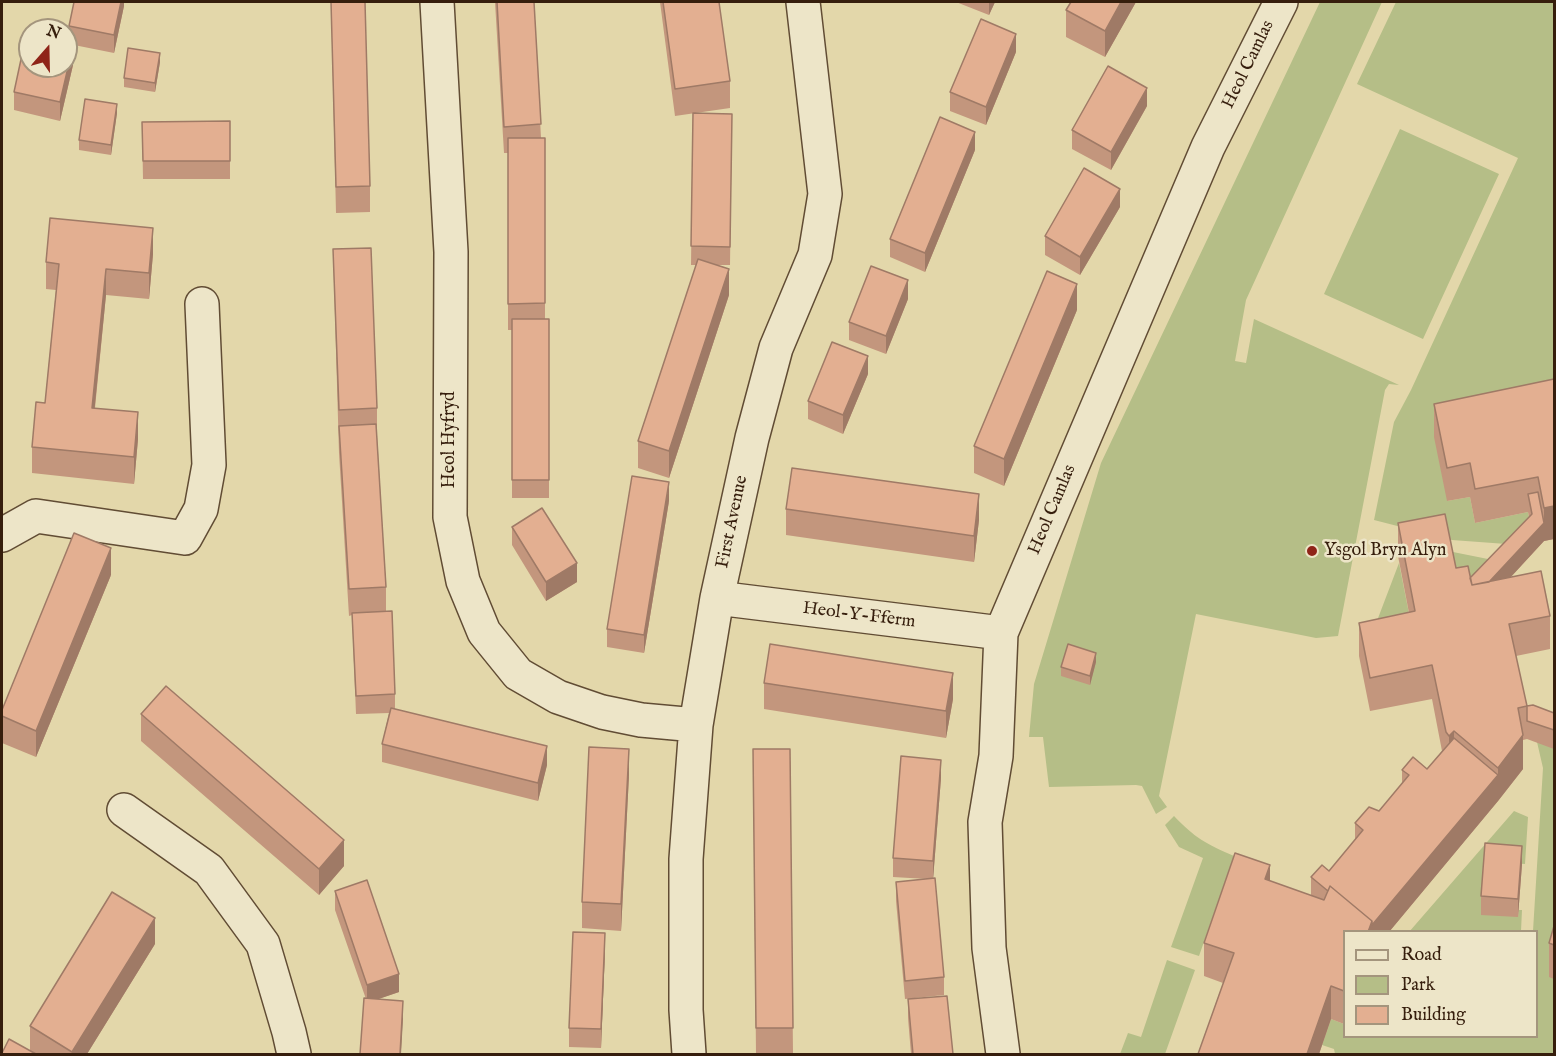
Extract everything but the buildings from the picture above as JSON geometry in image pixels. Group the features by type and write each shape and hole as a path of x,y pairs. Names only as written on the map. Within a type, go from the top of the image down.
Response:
{"street":[{"name":"Heol Hyfryd","path":"437,2 451,252 450,517 463,581 483,632 518,674 558,697 602,712 641,720 696,725"},
{"name":"First Avenue","path":"689,1054 686,1010 686,859 696,725 717,598 755,427 777,348 815,255 825,194 803,2"},
{"name":"Heol Camlas","path":"1003,1054 989,948 985,822 996,756 1001,633 1208,147 1281,2"},
{"path":"2,535 36,516 185,538 201,509 209,465 202,304"},
{"name":"Heol-Y-Fferm","path":"717,598 1001,633"},
{"path":"124,810 208,870 263,944 294,1054"}],"green space":[{"path":"1320,2 1382,2 1246,300 1235,361 1246,363 1254,319 1399,385 1389,384 1385,390 1338,636 1316,638 1196,614 1159,796 1167,807 1156,814 1142,786 1049,787 1043,737 1029,737 1034,684 1101,463"},
{"path":"1396,2 1554,2 1554,412 1447,501 1470,497 1475,523 1528,512 1532,532 1520,545 1452,540 1374,520 1394,422 1518,158 1357,84"},
{"path":"1400,129 1499,174 1423,339 1324,294"},
{"path":"1448,551 1503,562 1468,599"},
{"path":"1399,563 1415,644 1364,655"},
{"path":"1537,742 1554,748 1554,1054 1335,1054 1334,1049 1322,1045 1331,1019 1343,1024 1343,1038 1538,1038 1538,930 1533,930 1543,768"},
{"path":"1514,811 1528,817 1525,864 1485,861 1518,917 1519,910 1522,910 1521,930 1411,930"},
{"path":"1174,816 1201,840 1234,856 1199,956 1171,947 1203,858 1179,847 1165,825"},
{"path":"1167,960 1195,970 1165,1054 1120,1054 1128,1033 1141,1037"}],"place":[{"name":"Ysgol Bryn Alyn","path":"1312,551"}]}
